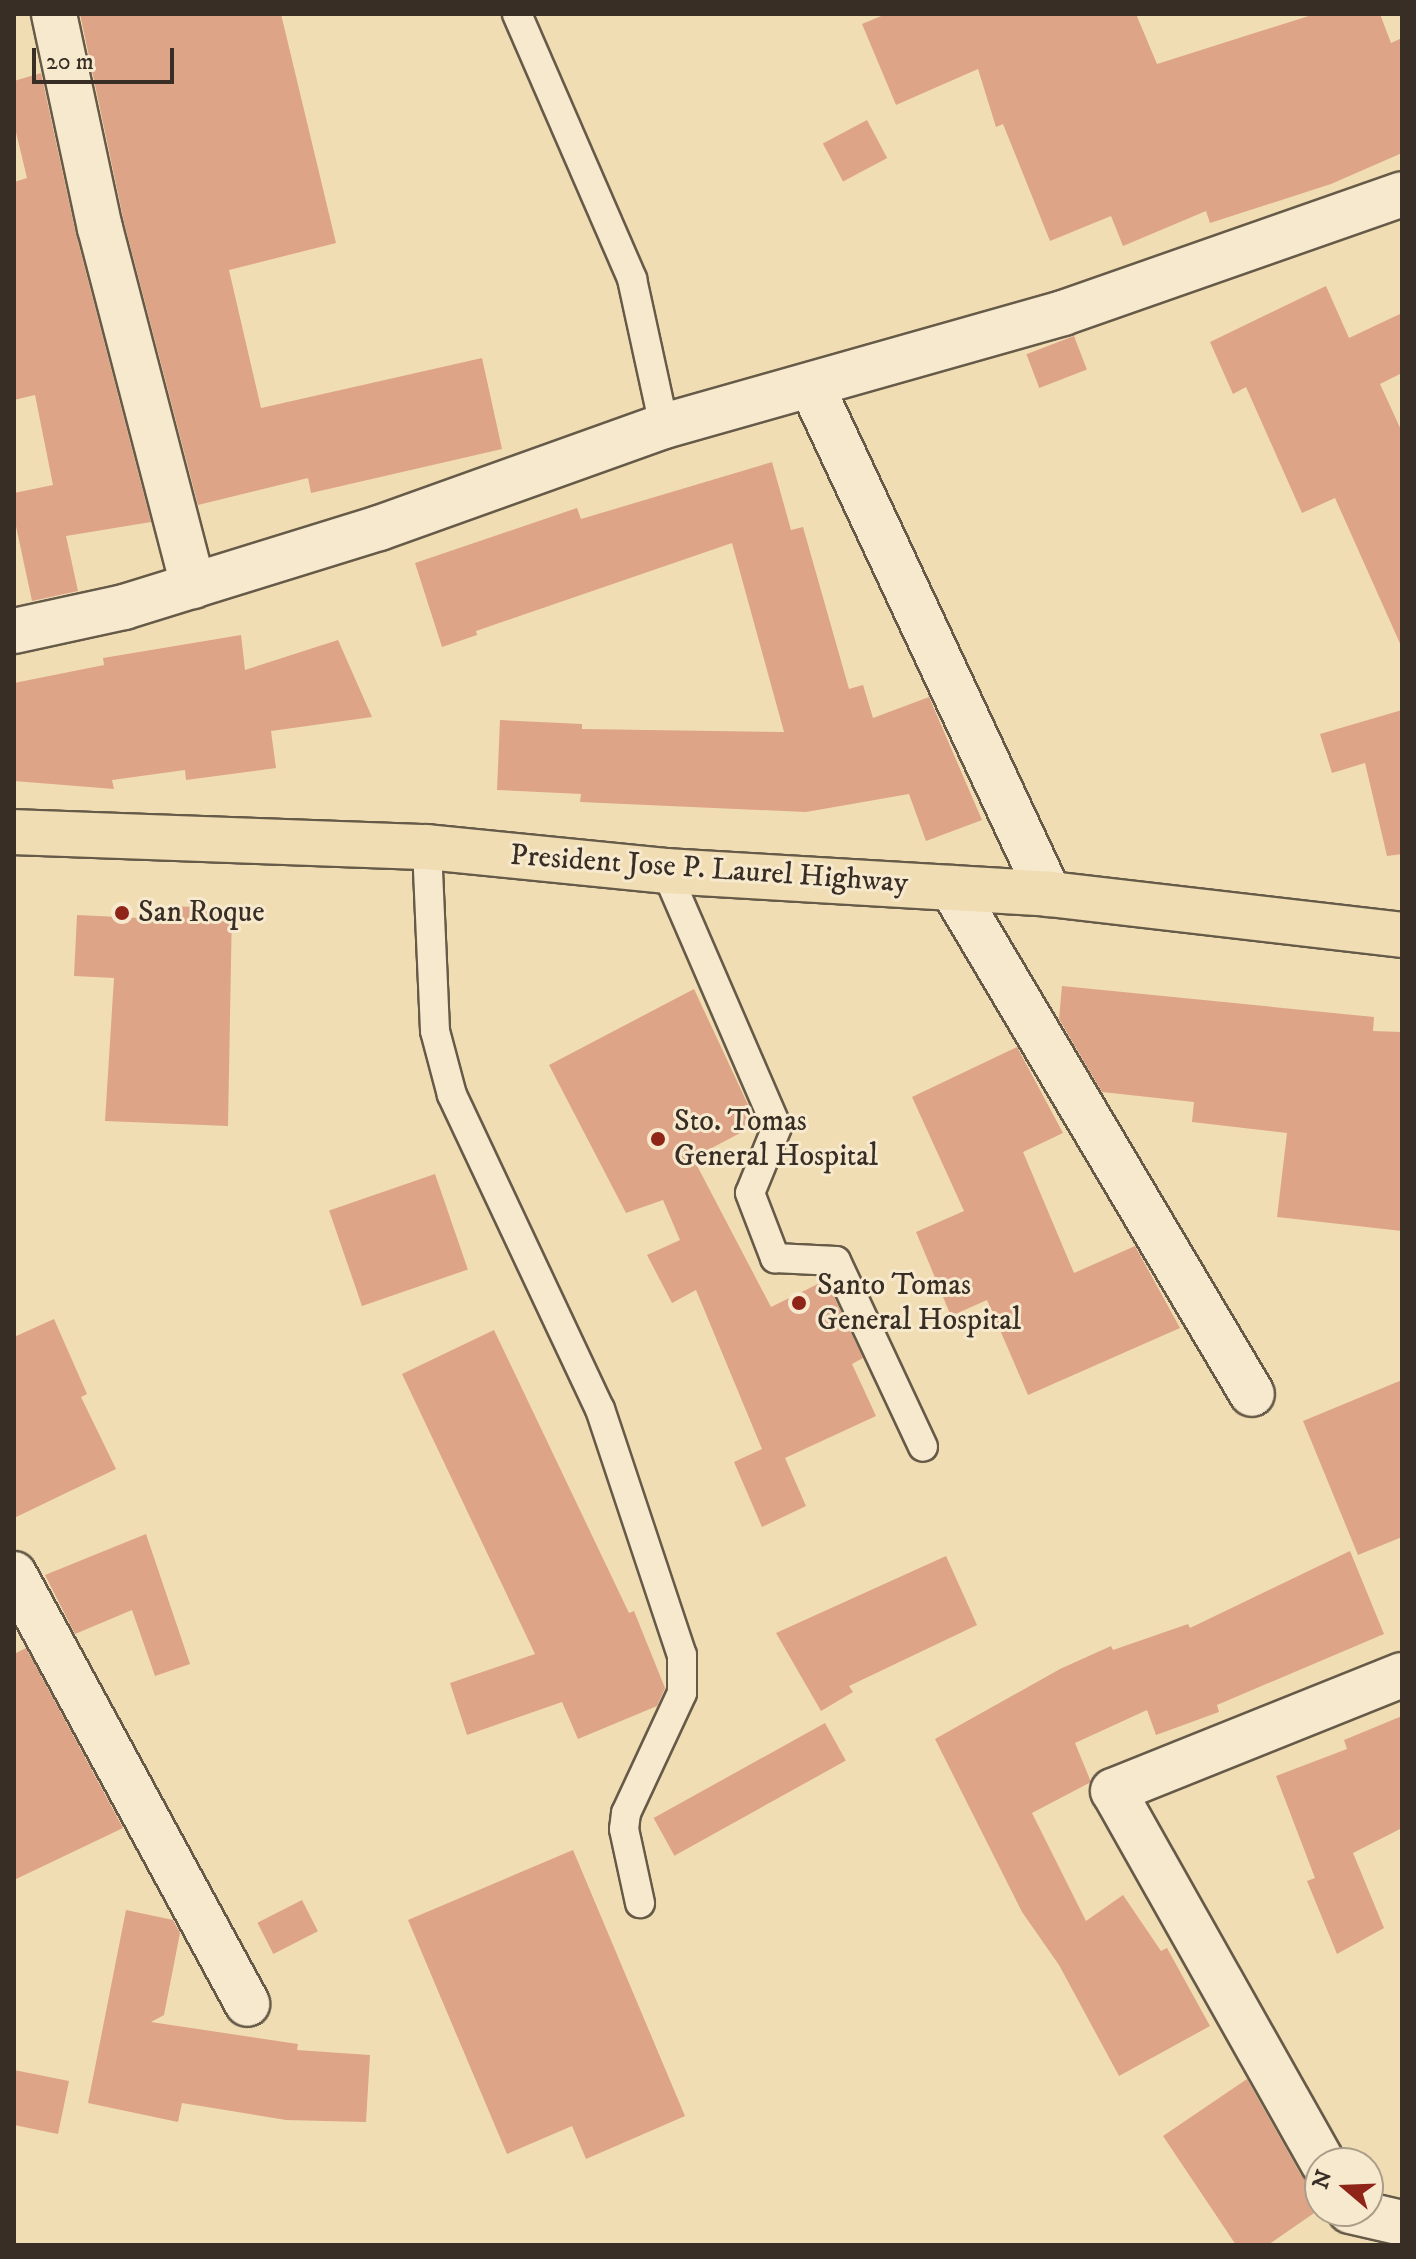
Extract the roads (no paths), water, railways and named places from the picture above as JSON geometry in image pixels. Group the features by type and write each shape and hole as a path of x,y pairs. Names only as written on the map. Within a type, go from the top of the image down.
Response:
{"highway":[{"name":"President Jose P. Laurel Highway","path":"14,832 427,847 666,871 1049,894 1402,935"}],"street":[{"path":"54,14 100,228 193,586"},
{"path":"14,631 193,586 379,528 664,426 1063,313 1402,194"},
{"path":"811,385 1049,894"},
{"path":"952,888 1252,1394"},
{"path":"14,1574 247,2004"},
{"path":"1314,2147 1113,1791 1402,1675"}],"lane":[{"path":"517,14 632,279 664,426"},
{"path":"427,847 435,1031 452,1095 600,1409 682,1655 682,1693 626,1813 624,1829 640,1903"},
{"path":"666,871 777,1127 750,1193 775,1258 836,1261 923,1447"}],"place":[{"name":"San Roque","path":"122,913"},
{"name":"Sto. Tomas General Hospital","path":"658,1139"},
{"name":"Santo Tomas General Hospital","path":"799,1303"}]}
